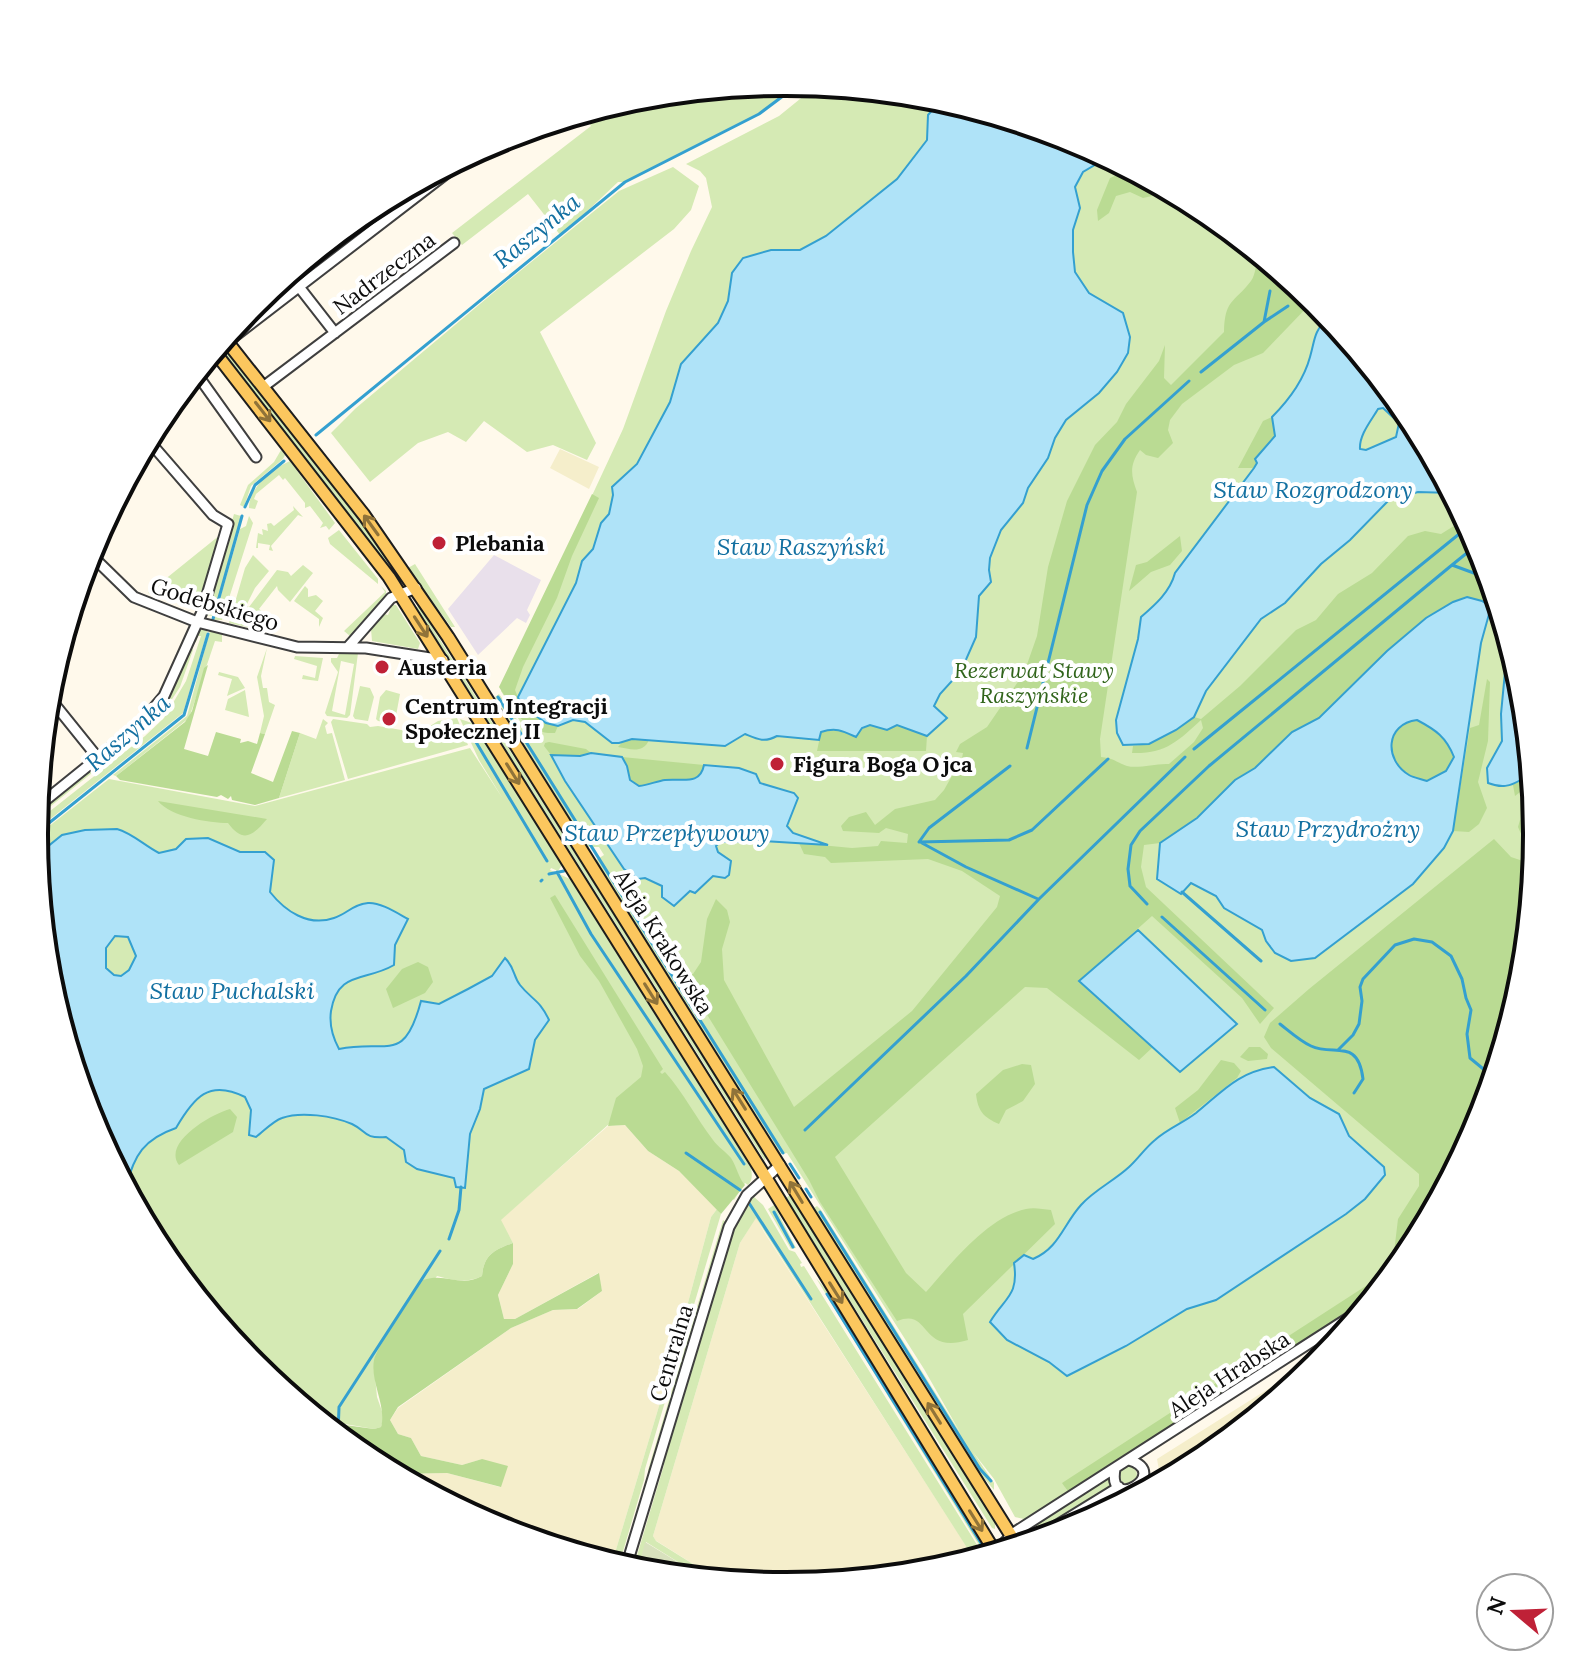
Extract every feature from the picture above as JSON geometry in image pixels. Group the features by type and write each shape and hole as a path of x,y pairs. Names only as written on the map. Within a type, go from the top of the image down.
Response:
{"main road":[{"name":"Aleja Krakowska","path":"232,347 364,515 416,588 1011,1536"},
{"name":"Aleja Krakowska","path":"221,360 360,536 443,660 989,1542"}],"street":[{"name":"Nadrzeczna","path":"269,308 420,193"},
{"name":"Nadrzeczna","path":"263,387 454,243"},
{"path":"296,283 299,286"},
{"name":"Nadrzeczna","path":"299,286 335,333"},
{"path":"202,382 256,457"},
{"path":"50,797 141,723 158,704 172,682 197,622 228,524 213,515 156,449"},
{"name":"Godebskiego","path":"100,563 134,597 197,622 297,647 372,649 443,660"},
{"path":"348,647 391,598 416,588"},
{"path":"367,625 366,637 372,649"},
{"path":"59,709 98,758"},
{"name":"Centralna","path":"630,1554 725,1236 741,1203 780,1165"},
{"name":"Aleja Hrabska","path":"1129,1460 1149,1444 1332,1329"},
{"name":"Aleja Hrabska","path":"1142,1468 1153,1444"},
{"path":"1028,1530 1121,1462 1129,1460 1137,1463 1142,1468 1143,1479"},
{"path":"1115,1469 1114,1479 1119,1487 1124,1489"},
{"path":"1089,1505 1119,1487"}],"shaded area":[{"path":"560,449 599,467 589,489 550,468"},
{"path":"494,555 541,580 527,610 530,615 526,623 517,618 478,655 448,609"},
{"path":"625,1125 648,1151 679,1171 717,1209 711,1217 671,1366 616,1551 548,1532 503,1515 418,1474 447,1473 500,1487 482,1459 462,1465 421,1456 411,1438 398,1434 390,1420 398,1408 511,1328 553,1310 578,1309 602,1291 598,1273 515,1319 504,1319 498,1295 513,1264 513,1243 500,1220 608,1126"},
{"path":"756,1217 968,1548 882,1565 786,1572 696,1566 655,1540 653,1536 740,1243"},
{"path":"1277,1384 1234,1419 1159,1470 1157,1459"}],"green space":[{"path":"783,96 759,114 625,182 618,182 561,236 528,194 462,245 452,233 591,126 589,124 595,122 689,103"},
{"name":"Rezerwat Stawy Raszyńskie","path":"803,97 882,103 976,122 1023,136 1112,173 1154,195 1234,249 1272,280 1340,348 1399,424 1447,508 1467,552 1498,643 1509,690 1517,738 1523,834 1517,930 1498,1025 1484,1071 1447,1160 1424,1203 1399,1244 1351,1307 1065,1487 1069,1493 1024,1519 1015,1517 994,1479 973,1452 994,1483 994,1490 975,1467 814,1208 817,1206 821,1210 961,1434 924,1369 787,1153 781,1154 596,860 604,855 599,847 588,847 495,697 499,694 533,742 501,691 623,429 666,311 712,207 706,178 686,164 779,116"},
{"path":"673,167 699,186 691,210 674,229 540,332 596,443 587,460 553,445 527,452 484,421 466,442 448,432 418,443 370,482 331,433 356,408 619,191"},
{"path":"1116,175 1155,195 1143,198 1130,192 1116,196 1109,213 1098,221 1097,210 1110,178"},
{"path":"1256,267 1304,310 1263,353 1234,365 1182,404 1170,420 1168,430 1173,443 1158,458 1140,450 1136,456 1132,471 1137,492 1100,739 1101,757 1132,767 1169,764 1194,742 1203,728 1201,720 1163,749 1132,753 1133,746 1158,740 1194,717 1201,719 1240,686 1296,630 1316,620 1338,594 1372,573 1408,536 1425,531 1441,534 1455,525 1486,604 1482,601 1426,618 1387,651 1319,718 1292,732 1184,829 1160,843 1144,845 1141,867 1146,887 1274,1008 1260,1024 1242,998 1152,916 1079,981 1153,1047 1139,1060 1047,988 1025,987 835,1157 906,1273 926,1292 971,1243 997,1221 1026,1209 1051,1210 1055,1224 963,1314 968,1340 952,1343 941,1341 916,1320 908,1318 897,1321 820,1202 682,974 693,974 701,962 707,919 716,899 727,910 730,922 722,949 724,980 794,1107 912,1011 997,907 1000,896 962,871 928,859 831,863 825,857 804,854 799,843 852,848 878,846 881,841 907,843 908,834 886,828 879,833 843,831 841,826 849,817 866,812 875,825 895,809 935,800 944,790 962,758 963,753 956,752 960,744 987,727 1024,673 1037,636 1048,567 1067,501 1095,445 1117,422 1126,404 1159,361 1165,345 1164,378 1171,385 1224,332 1228,307"},
{"path":"229,351 396,567 392,570 225,355"},
{"path":"1272,417 1275,436 1255,459 1257,463 1254,468 1238,468 1263,421"},
{"path":"281,450 285,455 283,459 251,486 244,507 240,505 248,485 274,462"},
{"path":"290,461 335,523 329,530 326,526 320,528 323,523 310,506 305,508 305,503 279,475 256,494 254,499 258,501 255,509 249,508 253,493 262,480"},
{"path":"592,494 599,498 515,690 521,705 546,723 558,726 555,733 545,732 536,730 521,719 499,687"},
{"path":"293,506 303,517 298,515 271,546 273,551 269,550 270,545 258,543 256,548 258,533 263,535 262,529 268,531 267,524 274,526 294,510"},
{"path":"234,514 241,516 213,616 206,615"},
{"path":"249,516 253,523 222,620 214,620 240,529 246,526"},
{"path":"339,530 378,579 378,584 330,544 328,538"},
{"path":"220,535 198,609 148,593"},
{"path":"1180,536 1182,551 1170,565 1151,572 1129,591 1136,565 1147,562"},
{"path":"253,555 269,571 255,588 246,606 249,607 277,570 288,572 291,576 303,565 313,573 290,602 277,586 259,609 273,620 269,632 229,623 245,568"},
{"path":"415,564 455,627 451,627 408,568"},
{"path":"305,586 308,597 316,595 323,601 315,611 323,618 319,627 319,619 294,601"},
{"path":"381,586 386,591 386,595 350,636 344,631 385,592"},
{"path":"392,605 396,605 420,643 418,649 372,641 371,629 384,614 388,615"},
{"path":"418,605 766,1156 765,1161 417,608"},
{"path":"200,629 208,629 183,713 49,820 49,812 164,718 186,681 201,636 192,643"},
{"path":"210,630 222,634 222,642 215,641 189,718 116,776 113,775 187,716"},
{"path":"191,646 193,650 180,687 159,719 49,807 49,801 157,713 175,686"},
{"path":"267,648 261,676 269,702 275,705 265,734 260,733 264,716 257,677"},
{"path":"358,653 350,715 347,718 327,716 325,713 338,672 331,658 337,658 339,654","holes":["341,661 354,664 345,715 332,711"]},
{"path":"295,656 323,658 318,681 302,679 303,675 315,678 317,666 294,659"},
{"path":"208,665 184,749 208,756 216,732 241,739 240,743 248,741 257,744 260,733 265,734 251,773 273,782 292,731 300,733 279,798 255,805 232,800 231,796 228,799 221,795 217,797 120,780 116,776 185,722 192,711 204,668"},
{"path":"219,672 238,677 245,688 227,696 232,679 218,675"},
{"path":"1487,679 1490,682 1488,741 1478,782 1487,808 1479,824 1469,832 1453,831 1470,728 1479,725"},
{"path":"360,686 370,688 374,697 368,721 353,716"},
{"path":"245,690 249,717 225,710 228,699"},
{"path":"386,690 400,694 392,723 376,719 380,697"},
{"path":"457,718 468,745 348,779 331,722 333,719 419,733 438,721"},
{"path":"323,719 328,723 325,726 327,734 332,733 345,780 279,798 300,733 316,739"},
{"path":"460,719 472,723 479,731 562,865 558,871 550,870 570,879 751,1168 751,1179 734,1200 633,1120 609,1124 501,1220 513,1243 491,1254 482,1276 465,1281 437,1276 374,1366 377,1397 384,1417 381,1427 374,1429 345,1425 264,1355 200,1283 172,1244 124,1160 87,1071 62,978 54,930 48,827 109,779 255,806 470,748 503,799 479,760"},
{"path":"1417,720 1440,735 1454,757 1446,771 1427,781 1411,776 1401,768 1392,752 1394,735 1399,728"},
{"path":"897,724 927,736 926,751 817,751 821,732 837,729 851,735 870,725 886,730"},
{"path":"625,739 649,740 640,749 618,747"},
{"path":"549,742 586,749 591,753 580,756 551,755 544,746"},
{"path":"622,757 704,765 698,778 665,780 639,786 630,780"},
{"path":"1520,779 1521,791 1515,796 1513,785"},
{"path":"158,801 267,819 253,833 244,835 228,823 181,815"},
{"path":"1522,819 1523,836 1518,827"},
{"path":"1494,839 1511,857 1522,861 1517,930 1509,978 1484,1071 1447,1160 1394,1251 1398,1219 1419,1186 1419,1174 1271,1048 1264,1037 1270,1023"},
{"path":"555,895 663,1069 660,1072 665,1072 672,1080 713,1140 733,1161 745,1185 721,1214 679,1171 648,1151 625,1125 608,1126 616,1098 641,1077 643,1066 637,1049 599,981 580,956 550,898"},
{"path":"418,962 428,967 433,982 425,993 393,1008 386,989 402,969"},
{"path":"1249,1047 1260,1047 1268,1054 1267,1059 1248,1061 1240,1057"},
{"path":"1221,1060 1234,1063 1241,1071 1237,1078 1180,1123 1175,1108 1198,1090"},
{"path":"1022,1064 1031,1065 1035,1084 1023,1101 1006,1110 999,1124 982,1113 976,1094 1003,1070"},
{"path":"230,1109 237,1117 233,1132 179,1165 177,1148 183,1139 201,1123"},
{"path":"790,1195 995,1523 995,1529 786,1198"},
{"path":"753,1196 763,1205 789,1250 795,1252 802,1263 801,1267 804,1266 977,1546 967,1548 756,1218 740,1243 653,1536 696,1566 680,1564 646,1542 642,1557 637,1556 664,1465 661,1464 733,1227"},
{"path":"774,1205 796,1248 791,1249 768,1209"},
{"path":"717,1209 721,1214 623,1552 616,1551 671,1366 711,1217"},
{"path":"723,1220 726,1222 648,1481 648,1470"},
{"path":"513,1243 513,1264 498,1295 504,1319 515,1319 599,1273 602,1291 577,1309 553,1310 511,1328 398,1407 390,1420 398,1434 411,1438 421,1456 462,1465 482,1459 508,1466 501,1487 447,1473 418,1474 345,1425 381,1427 382,1411 374,1377 374,1360 423,1280 466,1281 482,1276 485,1263 500,1248"},
{"path":"816,1278 849,1325 983,1544 979,1545"},
{"path":"1372,1282 1343,1316 1069,1493 1062,1483"},
{"path":"1124,1466 1132,1466 1137,1475 1135,1482 1124,1484 1119,1479 1119,1471"},
{"path":"1110,1475 1114,1485 1062,1517 1027,1529"},
{"path":"645,1542 680,1563 642,1557"}],"water":[{"name":"Staw Raszyński","path":"931,111 1023,136 1095,165 1083,172 1075,187 1080,208 1073,230 1075,272 1089,293 1123,313 1130,337 1128,353 1117,372 1099,393 1066,420 1048,458 1028,488 1023,503 1001,530 990,558 991,582 979,596 976,637 961,671 940,694 934,706 947,718 927,736 897,725 887,730 870,725 862,728 856,737 835,730 821,732 819,740 777,736 761,740 745,734 725,746 632,739 612,743 585,722 573,720 558,726 546,723 521,705 518,697 576,583 582,561 593,549 601,523 609,514 612,487 637,464 670,402 681,364 718,323 728,301 732,273 743,258 771,250 800,250 826,236 897,179 927,140 928,115"},
{"name":"Staw Rozgrodzony","path":"1320,327 1371,385 1397,421 1383,408 1378,409 1363,433 1360,449 1366,450 1396,437 1399,424 1439,493 1418,492 1389,500 1285,603 1261,619 1206,691 1194,717 1149,744 1123,745 1117,733 1116,720 1141,617 1166,592 1175,573 1254,468 1257,463 1255,459 1275,436 1272,417 1300,381"},
{"name":"Staw Przydrożny","path":"1467,597 1486,604 1489,614 1481,643 1453,831 1444,848 1413,884 1315,958 1291,961 1275,953 1262,930 1224,908 1216,896 1191,883 1181,894 1157,879 1160,843 1197,818 1235,780 1255,768 1292,732 1319,718 1387,651 1426,618","holes":["1417,720 1444,739 1454,757 1446,771 1427,781 1411,776 1395,761 1392,752 1394,735 1406,723"]},
{"path":"1505,673 1517,738 1520,780 1501,786 1488,783 1487,768 1502,741"},
{"name":"Staw Przepływowy","path":"591,753 622,757 630,780 639,786 665,780 689,780 699,776 704,765 739,768 756,774 760,783 794,793 798,798 787,826 793,833 828,845 720,842 716,846 718,852 731,861 729,875 725,878 713,876 695,893 690,891 674,906 662,897 662,886 645,878 638,879 624,869 551,755 580,756"},
{"name":"Staw Puchalski","path":"117,829 159,853 176,849 186,839 208,838 240,852 265,852 274,860 270,892 298,916 324,920 358,905 373,903 408,919 395,945 394,965 346,983 335,998 331,1026 339,1049 401,1042 415,1021 421,1001 439,1004 492,976 505,958 520,985 539,1004 549,1020 535,1040 529,1069 484,1089 470,1134 465,1188 456,1187 454,1178 417,1169 406,1162 404,1150 386,1137 369,1136 352,1124 336,1119 317,1115 290,1116 275,1121 256,1137 249,1135 251,1110 245,1097 222,1090 204,1094 189,1108 176,1128 148,1143 137,1157 131,1173 87,1071 62,978 54,930 48,846 62,835 85,830","holes":["115,936 128,937 136,956 129,970 121,976 114,975 106,968 106,948"]},
{"path":"1138,930 1237,1024 1180,1072 1079,981"},
{"path":"1274,1067 1310,1098 1339,1114 1349,1136 1384,1167 1385,1175 1365,1199 1216,1300 1187,1309 1126,1346 1067,1376 1049,1362 1007,1340 990,1322 1013,1290 1014,1263 1024,1255 1033,1259 1049,1249 1086,1200 1129,1167 1160,1136 1241,1078"}],"waterway":[{"name":"Raszynka","path":"316,435 625,182 759,114 783,96"},
{"path":"1201,372 1264,322 1270,291"},
{"path":"1264,322 1288,306"},
{"path":"1027,748 1087,505 1102,471 1125,439 1189,381"},
{"name":"Raszynka","path":"245,507 255,485 284,461"},
{"name":"Raszynka","path":"213,619 242,516"},
{"path":"1194,749 1459,534"},
{"path":"1467,553 1452,565 1475,574"},
{"path":"1147,904 1130,886 1128,869 1131,845 1140,831 1209,766 1452,565"},
{"name":"Raszynka","path":"48,823 184,715 208,634"},
{"path":"498,697 783,1153"},
{"path":"470,732 547,861"},
{"path":"805,1130 966,976 1039,899 1185,757"},
{"path":"919,842 1009,840 1032,830 1108,759"},
{"path":"919,842 929,828 1010,766"},
{"path":"922,843 966,867 1038,899"},
{"path":"549,874 564,871"},
{"path":"557,872 591,934 744,1164"},
{"path":"1182,892 1261,961"},
{"path":"1162,917 1265,1010"},
{"path":"1339,1049 1359,1024 1363,979 1395,945 1414,939 1432,942 1451,956 1471,1010 1467,1034 1470,1058 1484,1070"},
{"path":"1280,1024 1311,1046 1344,1051 1356,1058 1363,1079 1354,1093"},
{"path":"686,1153 740,1190"},
{"path":"790,1164 799,1178"},
{"path":"449,1239 459,1210 461,1187"},
{"path":"806,1189 811,1197"},
{"path":"749,1203 811,1299"},
{"path":"774,1212 793,1247"},
{"path":"820,1212 980,1469 991,1481"},
{"path":"339,1420 339,1407 440,1251"},
{"path":"827,1294 982,1544"}],"place":[{"name":"Plebania","path":"439,543"},
{"name":"Austeria","path":"382,667"},
{"name":"Centrum Integracji Społecznej II","path":"389,719"},
{"name":"Figura Boga Ojca","path":"777,764"}]}
